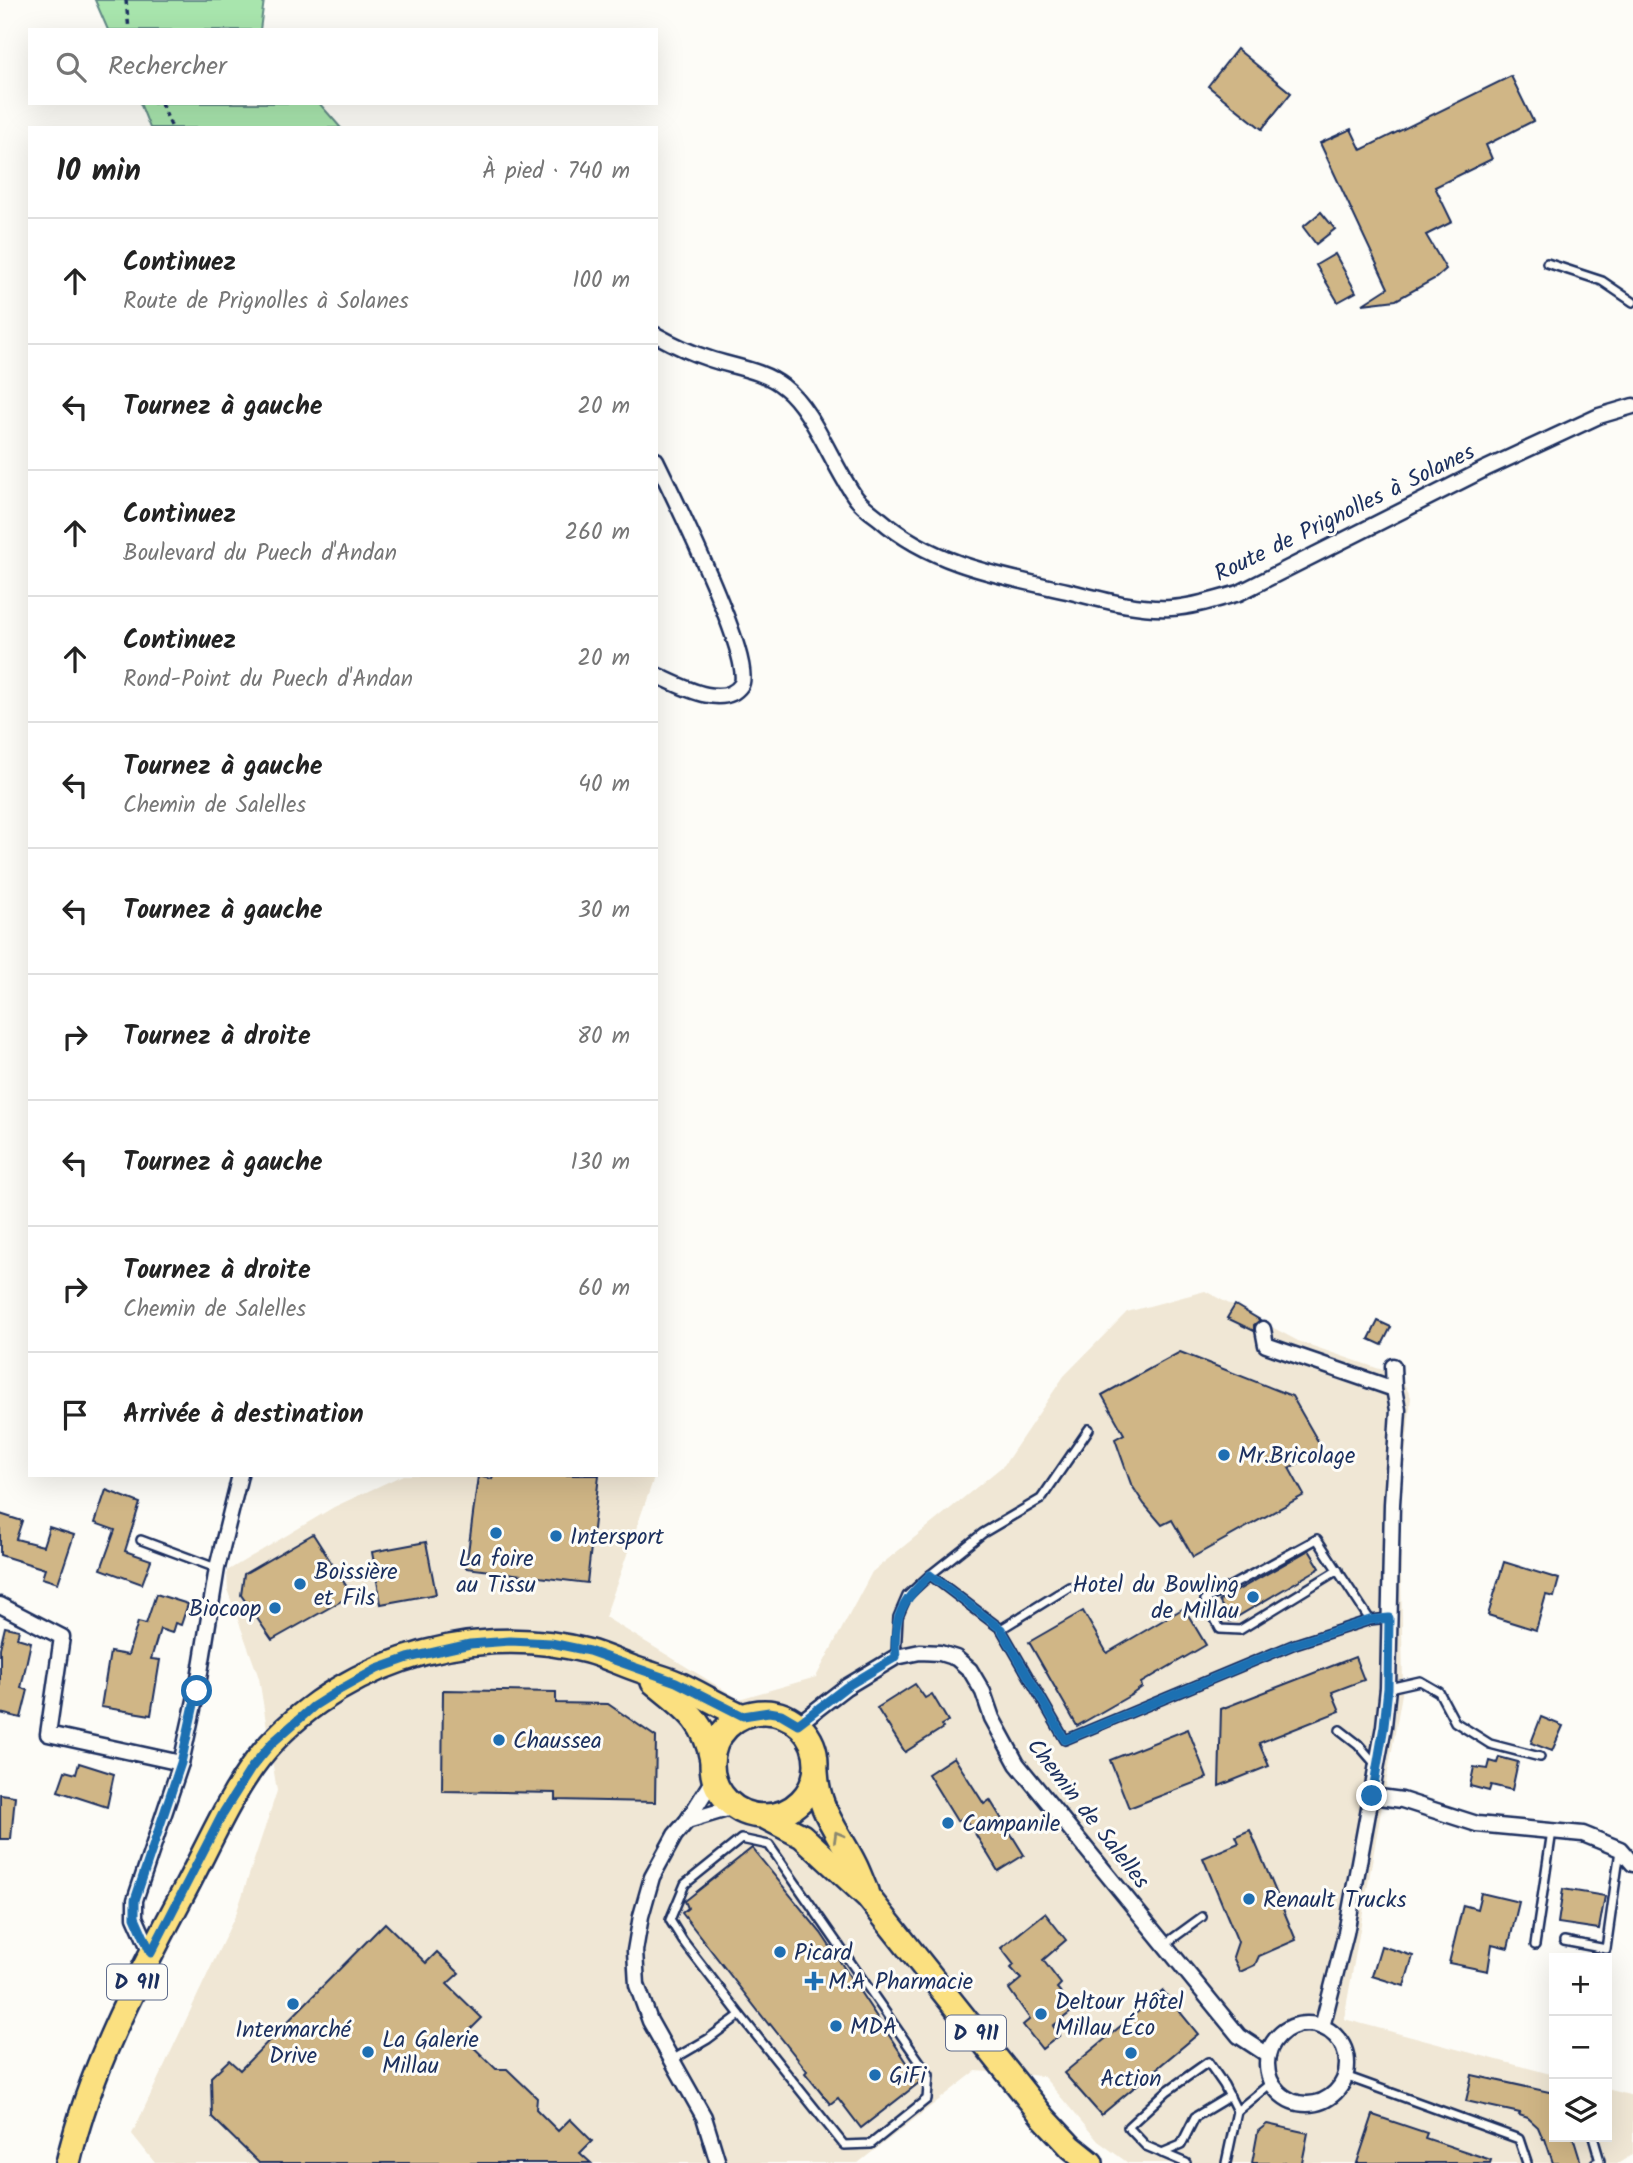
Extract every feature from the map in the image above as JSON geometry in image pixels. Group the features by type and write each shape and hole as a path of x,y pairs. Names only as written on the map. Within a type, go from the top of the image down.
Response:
{"main road":[{"name":"D 911","path":"68,2163 87,2097 106,2048 223,1813 252,1767 272,1743 314,1706 377,1669 439,1650 510,1641 551,1643 589,1651 676,1682 743,1716"},
{"name":"D 911","path":"640,1671 694,1717 703,1729 713,1769"},
{"path":"769,1712 781,1714 798,1724 812,1743 816,1770 808,1792 800,1802 785,1812 763,1816 734,1807 721,1794 713,1769 714,1748 722,1732 743,1716 769,1712"},
{"name":"D 911","path":"816,1770 819,1799 838,1838 855,1864 868,1897"},
{"name":"D 911","path":"763,1816 802,1836 868,1897 1045,2118 1071,2147 1091,2163"}],"street":[{"name":"Route de Prignolles à Solanes","path":"658,336 681,349 765,375 784,387 798,401 857,500 894,531 934,555 987,572 1116,603 1147,607 1172,608 1239,593 1485,469 1599,416 1633,406"},
{"path":"658,464 690,531 732,631 744,674 741,685 725,696 688,689 658,676"},
{"path":"1263,1329 1266,1345 1394,1389"},
{"path":"1322,2027 1346,1933 1377,1767 1388,1688 1392,1504 1398,1410 1393,1366"},
{"path":"151,1953 135,1917 135,1900 181,1763 197,1691 217,1568 240,1477"},
{"path":"0,1605 62,1637 48,1734 181,1763"},
{"name":"Chemin de Salelles","path":"798,1724 846,1687 896,1657 920,1652 940,1653 956,1658 970,1670 983,1692 992,1718 1017,1764 1239,2036 1268,2055"},
{"path":"713,1769 687,1821 675,1835 652,1877 635,1951 637,1985 650,2021 704,2117 718,2163"},
{"path":"1372,1796 1402,1800 1477,1824 1583,1833 1620,1849 1633,1864"},
{"path":"687,1821 734,1807"},
{"path":"1308,2024 1322,2027 1340,2042 1345,2053 1345,2076 1339,2088 1317,2103 1291,2101 1280,2094 1271,2083 1267,2065 1273,2043 1282,2033 1294,2026 1308,2024"}],"lane":[{"path":"1547,263 1602,281 1633,302"},
{"path":"896,1657 898,1617 908,1596 982,1533 1041,1499 1089,1429"},
{"path":"1338,1570 1240,1629 1220,1629 1205,1600 1317,1539 1338,1570 1370,1620"},
{"path":"141,1540 217,1568"},
{"path":"930,1575 1001,1629 1065,1740 1295,1644 1370,1620 1389,1618"},
{"path":"1001,1629 1069,1587"},
{"path":"1388,1688 1420,1681 1439,1692 1455,1722 1490,1744 1540,1757"},
{"path":"1340,1730 1358,1744 1377,1767"},
{"path":"1535,1945 1552,1830"},
{"path":"741,1839 769,1845 929,2075 927,2099 871,2144 844,2145 740,2015 670,1920 685,1884 741,1839"},
{"path":"1564,1941 1606,1949 1620,1849"},
{"path":"1164,1945 1202,1917"},
{"path":"672,2060 708,2039 740,2015"},
{"path":"1186,2163 1146,2146 1128,2127 1167,2091 1208,2063 1237,2111 1226,2163"},
{"path":"1345,2076 1519,2139 1527,2163"},
{"path":"1237,2111 1271,2083"},
{"path":"1162,2153 1181,2145 1195,2117 1230,2096"},
{"path":"1594,2142 1600,2161 1595,2163"}],"path":[{"path":"125,0 129,28"},
{"path":"162,105 171,126"}],"shaded area":[{"path":"1205,1291 1298,1341 1400,1376 1411,1397 1400,1509 1403,1688 1344,2019 1549,2074 1549,2142 1612,2142 1612,2090 1633,2096 1633,2154 1619,2163 1128,2163 1098,2141 1043,2076 976,2071 858,2163 155,2163 132,2134 236,1914 277,1791 259,1678 228,1592 227,1571 334,1507 399,1477 654,1477 605,1617 739,1699 816,1677 872,1572 1004,1465 1064,1376 1127,1312"}],"green space":[{"path":"95,0 264,0 260,28 107,28"},
{"path":"141,105 321,105 339,126 149,126"}],"building":[{"path":"1237,49 1291,93 1262,129 1208,86"},
{"path":"1511,76 1533,121 1486,145 1492,159 1435,187 1452,222 1426,235 1446,269 1436,278 1396,300 1363,304 1388,288 1320,143 1351,129 1361,150"},
{"path":"1321,212 1335,229 1316,244 1303,227"},
{"path":"1335,254 1356,292 1338,302 1316,265"},
{"path":"1235,1305 1260,1320 1254,1325 1254,1331 1227,1318"},
{"path":"1378,1321 1391,1327 1382,1345 1369,1339"},
{"name":"Mr.Bricolage","path":"1180,1352 1292,1396 1323,1450 1289,1468 1304,1495 1193,1557 1172,1520 1162,1525 1131,1484 1115,1439 1124,1434 1102,1395"},
{"name":"Intersport","path":"478,1477 599,1477 587,1583 466,1568"},
{"path":"106,1490 140,1503 125,1551 151,1560 142,1584 101,1569 115,1530 95,1523"},
{"path":"0,1514 22,1521 16,1539 43,1546 49,1527 74,1535 58,1583 42,1578 45,1569 0,1555"},
{"path":"313,1534 352,1595 272,1640 241,1595 244,1574"},
{"path":"426,1542 436,1594 381,1604 372,1552"},
{"path":"1309,1550 1320,1568 1230,1621 1219,1601"},
{"path":"1504,1562 1559,1579 1554,1597 1546,1595 1536,1630 1488,1615"},
{"path":"156,1594 188,1604 181,1625 175,1623 172,1633 160,1629 151,1659 160,1660 151,1715 101,1707 110,1652 128,1655 138,1622 146,1624"},
{"path":"1184,1608 1206,1645 1141,1683 1142,1687 1131,1695 1077,1726 1029,1642 1083,1611 1107,1653"},
{"path":"5,1627 19,1630 17,1638 31,1642 21,1688 28,1690 21,1718 0,1713 0,1648"},
{"path":"1355,1657 1364,1680 1332,1692 1340,1711 1259,1743 1269,1766 1219,1786 1221,1709"},
{"path":"915,1684 925,1698 932,1694 948,1721 941,1725 943,1728 905,1752 877,1708"},
{"path":"443,1690 556,1692 556,1703 608,1704 656,1737 655,1802 556,1800 556,1793 442,1791"},
{"path":"1541,1717 1563,1726 1552,1751 1531,1743"},
{"path":"1188,1729 1207,1778 1129,1808 1110,1760"},
{"path":"954,1757 984,1804 990,1800 1024,1855 998,1871 965,1817 957,1821 928,1774"},
{"path":"1499,1757 1518,1762 1512,1790 1491,1785 1489,1791 1470,1786 1474,1767 1488,1769 1490,1761 1497,1763"},
{"path":"79,1763 114,1774 107,1807 58,1791 65,1771 76,1774"},
{"path":"0,1794 15,1796 11,1839 0,1839"},
{"name":"Renault Trucks","path":"1250,1830 1296,1940 1259,1956 1255,1965 1240,1972 1233,1957 1238,1942 1203,1858 1239,1843 1236,1836"},
{"path":"752,1848 821,1933 920,2082 861,2128 838,2098 830,2104 682,1913 688,1908 685,1901"},
{"path":"1563,1889 1605,1896 1599,1929 1558,1923"},
{"path":"1481,1893 1519,1902 1508,1948 1492,1944 1488,1971 1449,1963 1463,1905 1477,1909"},
{"path":"1045,1913 1066,1940 1043,1960 1061,1984 1057,1988 1064,1996 1060,1999 1071,2012 1053,2026 1060,2035 1042,2049 1023,2025 1030,2019 1009,1989 1021,1979 1011,1968 1014,1965 1001,1948"},
{"name":"La Galerie Millau","path":"385,1923 426,1963 437,1952 459,1973 447,1984 482,2018 463,2037 496,2069 507,2069 537,2098 536,2109 558,2131 570,2119 592,2141 580,2153 591,2163 259,2163 212,2117 211,2077 229,2060 240,2070"},
{"path":"1381,1946 1413,1956 1404,1986 1372,1976"},
{"name":"Action","path":"1163,1991 1198,2034 1101,2115 1064,2073"},
{"path":"1472,2075 1549,2092 1549,2142 1575,2142 1581,2163 1553,2163 1538,2127 1528,2118 1519,2115 1520,2113 1466,2101"},
{"path":"1373,2115 1427,2133 1425,2138 1491,2160 1490,2163 1357,2163"},
{"path":"1267,2124 1308,2133 1302,2163 1252,2163 1258,2131"}],"place":[{"name":"Mr.Bricolage","path":"1224,1455"},
{"name":"La foire au Tissu","path":"496,1533"},
{"name":"Intersport","path":"556,1536"},
{"name":"Boissière et Fils","path":"300,1584"},
{"name":"Hotel du Bowling de Millau","path":"1253,1597"},
{"name":"Biocoop","path":"275,1608"},
{"name":"Chaussea","path":"499,1740"},
{"name":"Campanile","path":"948,1823"},
{"name":"Renault Trucks","path":"1249,1899"},
{"name":"Picard","path":"780,1952"},
{"name":"M.A Pharmacie","path":"814,1981"},
{"name":"Intermarché Drive","path":"293,2004"},
{"name":"Deltour Hôtel Millau Éco","path":"1041,2014"},
{"name":"MDA","path":"836,2026"},
{"name":"La Galerie Millau","path":"368,2052"},
{"name":"Action","path":"1131,2053"},
{"name":"GiFi","path":"875,2075"}],"route":[{"path":"197,1691 181,1763 135,1900 135,1917 151,1953 223,1813 252,1767 286,1728 314,1706 377,1669 408,1658 470,1644 510,1641 551,1643 589,1651 676,1682 743,1716 769,1712 781,1714 798,1724 846,1687 896,1657 898,1617 908,1596 930,1575 1001,1629 1065,1740 1295,1644 1370,1620 1389,1618 1388,1688 1372,1796"}]}
